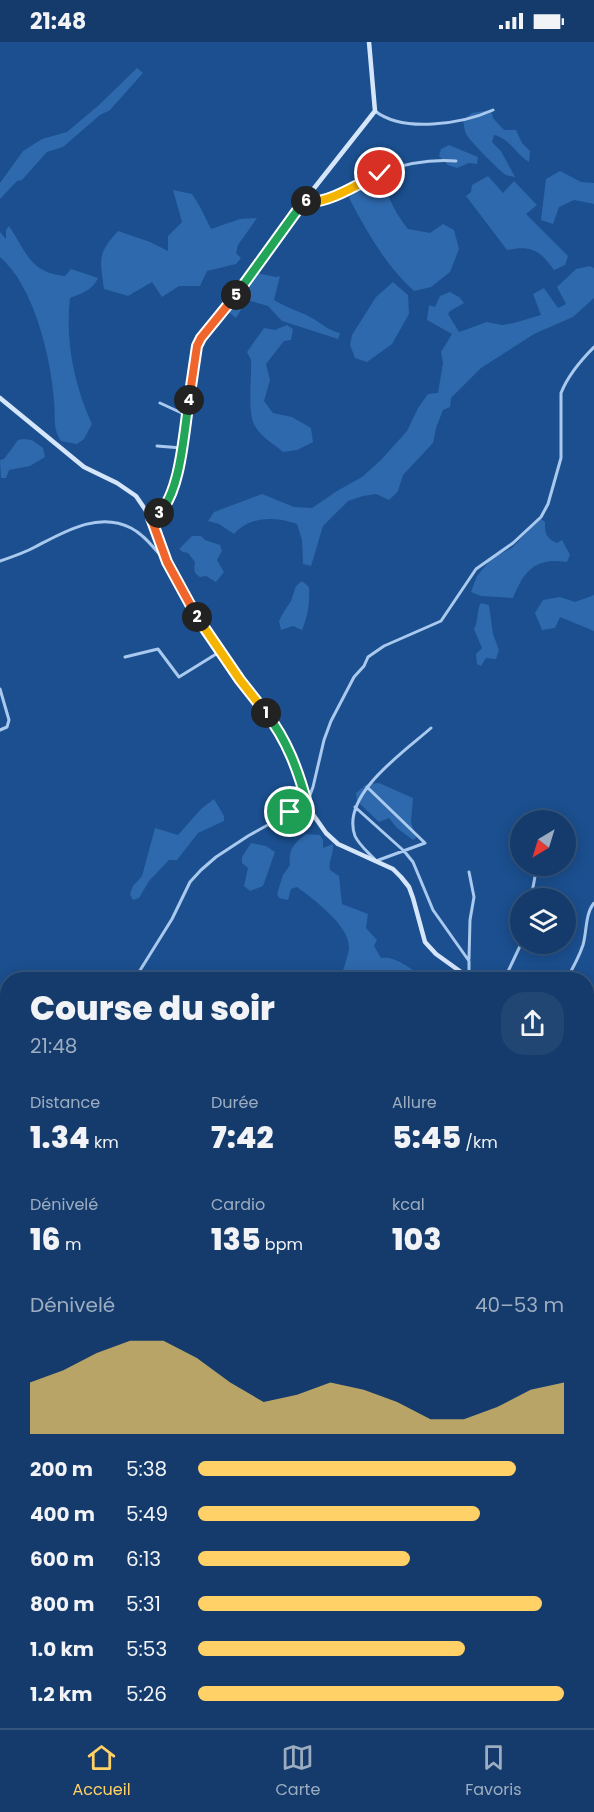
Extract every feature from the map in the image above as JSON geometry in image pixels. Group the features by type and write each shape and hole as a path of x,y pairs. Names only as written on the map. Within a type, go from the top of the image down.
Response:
{"main road":[{"path":"151,518 162,510 169,499 182,448 197,346 201,338 234,299 304,201 375,111 369,42"},
{"path":"0,398 84,467 127,488 136,496 151,518 167,562 193,610 285,741 301,779 307,803 326,833 338,844 393,869 409,887 423,935 431,949 461,972"}],"street":[{"path":"375,111 398,123 432,123 477,117 493,110"},
{"path":"304,201 323,200 402,165 436,159 456,161"},
{"path":"139,972 172,919 190,882 201,870 248,836 307,803 331,721 354,677 364,666 368,657 384,646 441,621 476,569 513,543 541,517 548,504 561,458 561,393 564,384 580,361 594,347"},
{"path":"160,403 186,415"},
{"path":"158,446 182,448"},
{"path":"0,561 34,548 55,535 98,521 122,524 132,528 143,536 167,562"},
{"path":"125,657 158,649 179,677 221,651"},
{"path":"0,689 9,720 7,727 0,730"},
{"path":"368,786 425,843 376,861 356,839 352,825 355,806 368,786 431,728"},
{"path":"355,806 413,862 433,910 469,961"},
{"path":"469,872 474,897 470,920 469,972"},
{"path":"571,972 578,959 588,913 594,903"},
{"path":"508,972 516,954"}],"shaded area":[{"path":"137,68 143,73 110,110 100,115 63,147 47,152 22,180 17,181 0,199 0,183 23,151 42,139 67,132"},
{"path":"491,110 493,118 504,130 516,130 522,143 530,151 529,162 504,139 494,135 492,142 501,151 515,177 506,175 498,168 465,132 463,120 472,113"},
{"path":"449,145 478,157 477,164 469,163 457,168 448,165 439,156 441,149"},
{"path":"375,165 381,166 390,199 408,229 430,233 443,224 454,230 459,249 450,272 431,287 414,291 404,281 378,248 349,198"},
{"path":"560,171 581,182 594,183 594,204 574,200 559,207 553,224 541,220 546,179"},
{"path":"488,176 503,193 514,181 537,205 526,214 568,256 565,265 554,270 544,258 534,251 522,248 507,250 466,196 471,192 472,185"},
{"path":"173,190 192,194 211,229 240,219 257,218 238,245 236,253 241,258 236,264 207,271 200,286 179,286 162,297 152,282 128,296 104,289 101,264 103,252 118,231 168,251 168,236 182,222"},
{"path":"9,226 30,259 44,270 65,276 71,269 98,278 83,293 70,298 69,330 72,362 80,394 92,424 84,439 77,444 61,441 58,436 49,364 39,324 22,286 0,257 0,232 6,239 6,230"},
{"path":"590,266 594,268 594,298 573,317 534,334 481,368 451,398 450,407 443,410 433,443 403,475 398,491 389,500 376,494 348,501 323,526 311,566 303,564 302,540 297,524 263,519 240,528 234,534 219,524 208,521 214,512 262,494 294,507 312,508 362,477 381,460 407,431 428,394 438,393 443,363 441,352 452,334 427,320 429,305 435,307 440,296 450,292 464,303 448,314 459,332 487,322 502,325 514,323 541,315 533,294 544,288 558,308 566,304 557,287 576,269"},
{"path":"246,271 280,276 274,300 340,333 338,339 282,321 268,306 247,300 236,318 226,310 234,299 237,283"},
{"path":"393,282 408,295 409,314 392,344 367,362 355,358 350,345 352,335 376,297"},
{"path":"287,325 293,329 291,340 284,341 266,364 270,380 264,401 273,413 292,417 311,428 313,442 297,450 283,452 255,426 250,404 251,360 247,352 264,328 275,330"},
{"path":"18,440 32,440 43,448 45,457 30,466 9,470 6,478 1,478 0,460 4,459"},
{"path":"540,518 545,522 546,533 550,539 557,543 562,540 570,555 567,562 547,562 532,568 526,573 513,598 481,596 471,592 477,576 492,558 512,548"},
{"path":"192,536 201,536 205,540 220,545 222,551 217,560 224,572 216,582 206,576 200,577 196,574 195,562 188,553 179,549"},
{"path":"302,581 309,587 309,593 308,609 302,630 293,626 281,630 279,621 291,601 296,586"},
{"path":"594,595 594,631 560,617 555,628 542,630 535,613 543,600 560,597 575,602"},
{"path":"481,603 489,605 493,634 499,650 496,659 486,658 481,666 477,664 476,654 482,648 474,629"},
{"path":"379,783 413,798 411,822 416,838 413,840 397,828 389,818 379,822 357,801 356,793 367,784"},
{"path":"214,799 224,816 224,821 198,833 177,860 169,860 149,881 139,898 133,900 130,894 133,886 142,876 155,828 178,835 201,809"},
{"path":"306,834 320,835 323,848 333,844 330,870 339,876 342,904 368,914 366,928 377,940 374,946 381,958 390,958 415,972 343,972 349,947 343,930 337,922 297,887 291,889 288,900 279,898 277,894 283,875 290,865 293,847"},
{"path":"251,843 266,846 275,852 263,886 250,891 244,886 248,868 242,863 242,857"}],"route":[{"path":"290,812 307,803 294,760 273,722 240,680 181,591 167,562 151,518 162,510 174,487 197,346 201,338 234,299 304,201 323,200 380,173"}]}
